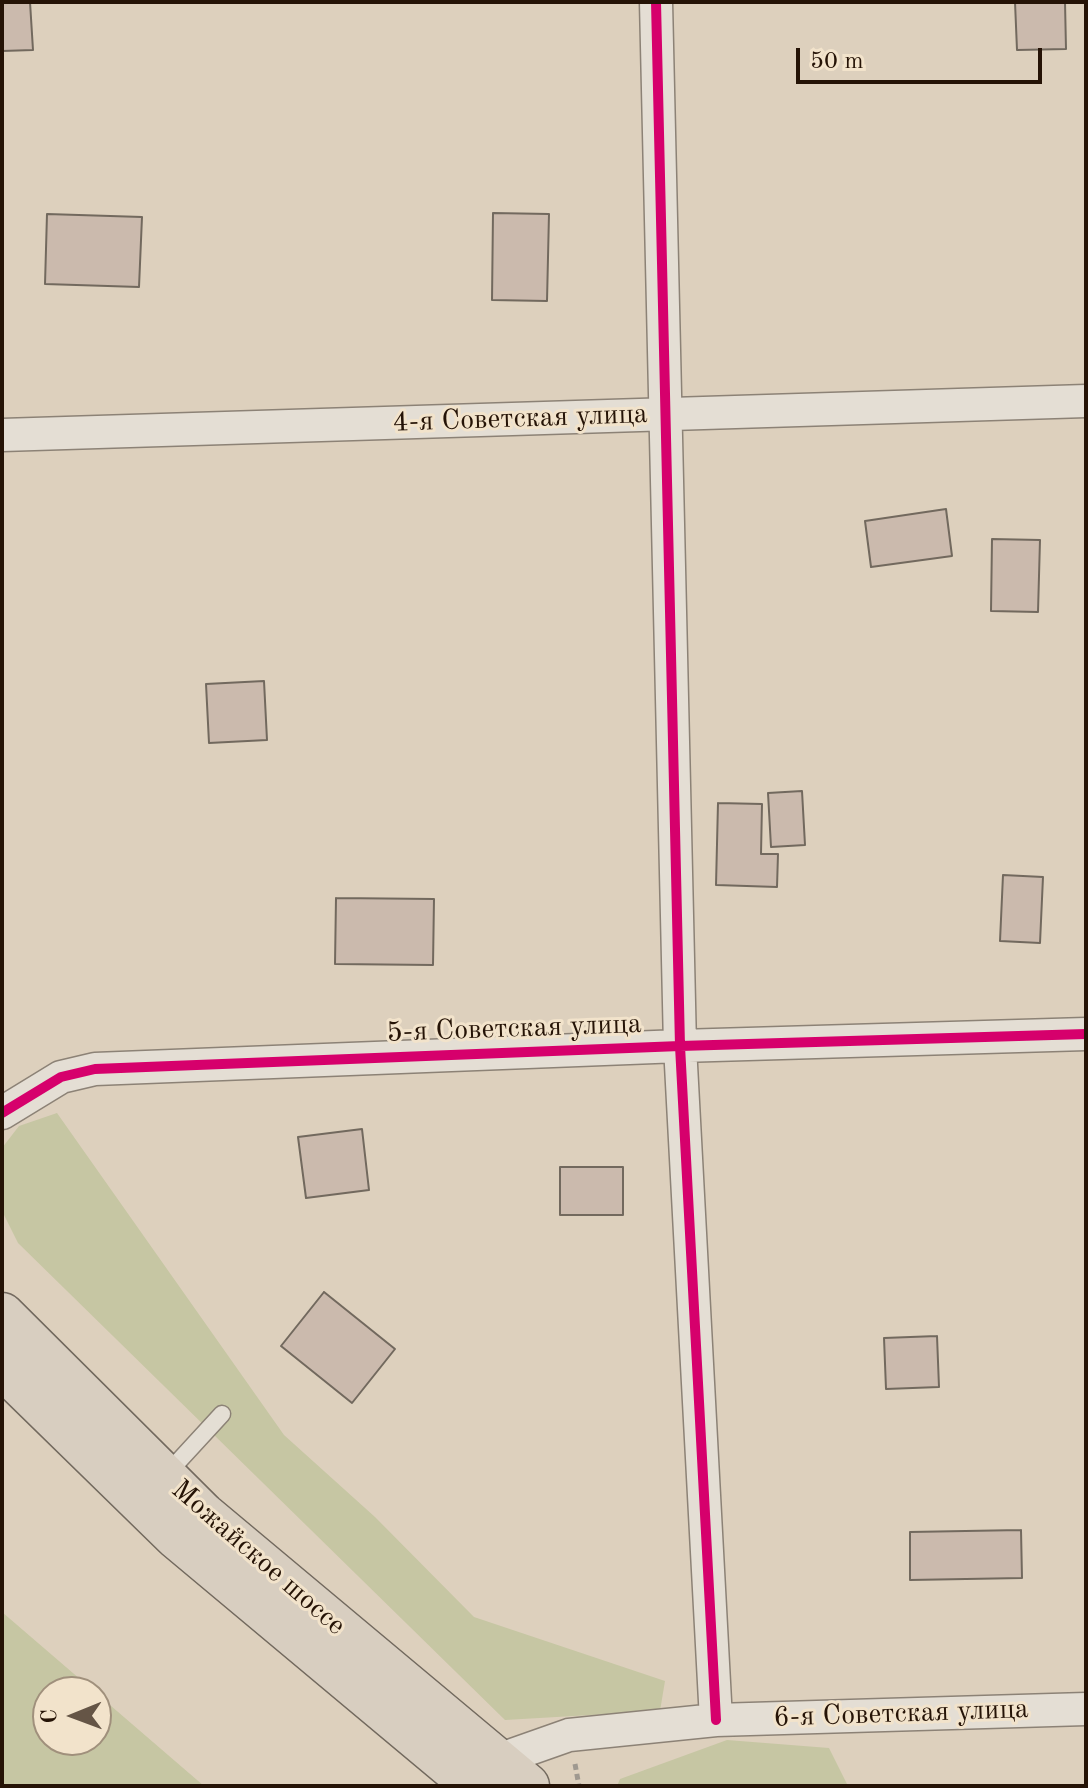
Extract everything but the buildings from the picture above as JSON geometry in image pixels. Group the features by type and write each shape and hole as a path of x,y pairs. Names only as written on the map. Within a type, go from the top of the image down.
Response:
{"main road":[{"name":"Можайское шоссе","path":"2,1315 203,1515 500,1777"},
{"name":"Можайское шоссе","path":"2,1366 176,1536 500,1777"}],"street":[{"path":"656,2 680,1046 716,1720"},
{"name":"4-я Советская улица","path":"2,435 1086,401"},
{"name":"5-я Советская улица","path":"2,1113 61,1077 95,1069 1086,1034"},
{"name":"6-я Советская улица","path":"500,1777 569,1735 716,1720 1086,1709"}],"lane":[{"path":"164,1477 222,1414"}],"green space":[{"path":"57,1113 284,1435 375,1517 474,1617 665,1681 660,1711 505,1720 18,1243 2,1211 2,1148 19,1126"},
{"path":"2,1612 76,1676 32,1676 32,1756 112,1756 112,1707 204,1786 2,1786"},
{"path":"727,1740 829,1748 848,1786 617,1786 620,1779"}],"cycle path":[{"path":"656,2 680,1046 716,1720"},
{"path":"2,1113 61,1077 95,1069 1086,1034"}]}
